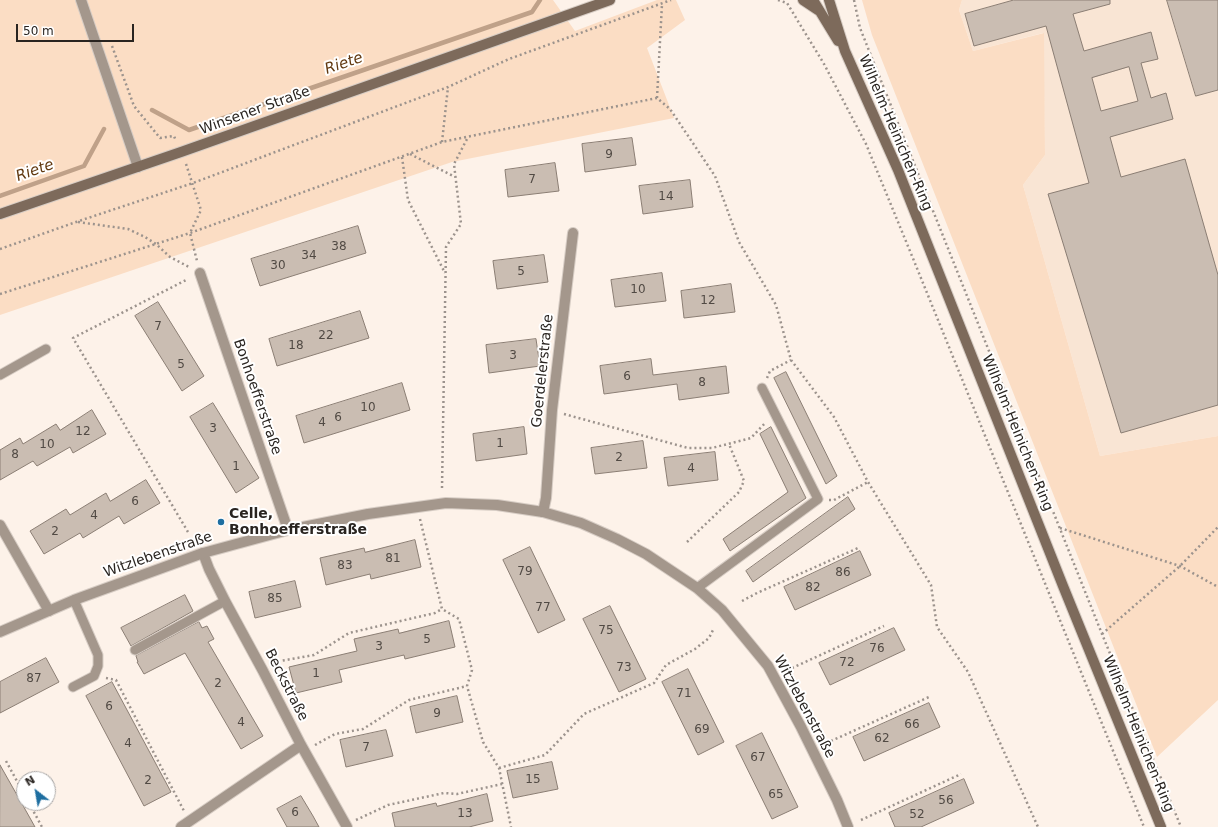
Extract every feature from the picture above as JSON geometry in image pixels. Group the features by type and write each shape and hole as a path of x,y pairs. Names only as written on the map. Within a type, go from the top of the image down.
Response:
{"main road":[{"name":"Winsener Straße","path":"0,214 182,152 610,0"},
{"path":"803,0 819,12"},
{"name":"Wilhelm-Heinichen-Ring","path":"813,0 819,12 845,51"},
{"name":"Wilhelm-Heinichen-Ring","path":"829,0 845,51 898,170 1063,586 1161,827"},
{"path":"834,15 837,0"}],"street":[{"path":"81,0 138,167"},
{"name":"Goerdelerstraße","path":"543,512 546,498 552,410 573,233"},
{"name":"Bonhoefferstraße","path":"200,273 288,530"},
{"name":"Witzlebenstraße","path":"0,632 74,600 203,553 288,530 368,514 446,503 497,505 543,512 580,524 617,539 646,554 696,588 722,610 768,666 837,800 848,827"},
{"path":"0,525 49,611"},
{"name":"Beckstraße","path":"203,553 209,569 303,748 347,826"},
{"path":"185,824 303,748"}],"lane":[{"path":"0,375 46,349"},
{"path":"696,588 818,499 762,388"},
{"path":"73,687 94,676 98,666 98,655 74,600"},
{"path":"134,650 225,600"}],"path":[{"path":"0,249 193,183 448,87 509,59 671,0"},
{"path":"778,0 786,3 824,64 866,144 1144,827"},
{"path":"854,0 860,28 1102,634 1181,827"},
{"path":"657,98 662,4"},
{"path":"109,39 134,106 160,138 174,136 182,152 201,210 190,233 200,273"},
{"path":"442,142 448,87"},
{"path":"0,294 190,233 442,142 657,98"},
{"path":"657,98 670,109 716,176 739,242 776,305 791,360 834,417 868,482 931,585 937,627 968,672 1038,827"},
{"path":"442,488 446,246 461,224 454,164 468,137"},
{"path":"410,154 456,178"},
{"path":"402,157 408,200 445,274"},
{"path":"76,222 128,229 156,244 170,258 200,273"},
{"path":"188,532 73,338 200,273"},
{"path":"762,388 770,371 791,360"},
{"path":"552,410 688,448 712,448 751,438 775,414"},
{"path":"687,542 739,492 744,481 729,444"},
{"path":"818,499 834,500 868,482"},
{"path":"420,519 442,609 459,619 472,670 467,686 483,742 499,768 512,827"},
{"path":"1102,634 1180,566 1218,527"},
{"path":"1060,528 1180,566 1218,587"},
{"path":"742,601 757,592 858,548"},
{"path":"263,671 280,661 314,655 349,633 436,613 442,609"},
{"path":"792,668 884,626"},
{"path":"499,768 545,755 584,714 654,683 666,666 695,649 709,638 714,628"},
{"path":"104,678 116,680 185,824"},
{"path":"303,748 335,734 363,729 409,700 467,686"},
{"path":"831,741 929,697"},
{"path":"6,760 16,779"},
{"path":"861,820 961,774"},
{"path":"347,826 388,805 444,793 457,794 502,784"},
{"path":"33,811 42,827"}],"shaded area":[{"path":"0,0 553,0 575,31 657,0 676,0 685,20 647,48 674,118 452,162 0,315"},
{"path":"862,0 962,0 959,10 973,51 1044,33 1045,155 1023,185 1100,456 1218,436 1218,700 1157,757 872,35"},
{"path":"962,0 1218,0 1218,436 1100,456 1023,185 1045,155 1043,33 973,51 959,10"}],"building":[{"path":"1014,0 1110,0 1110,4 1073,14 1084,51 1151,32 1158,59 1141,63 1151,98 1166,93 1173,119 1110,137 1121,177 1185,159 1218,275 1218,405 1121,433 1048,194 1089,183 1046,26 974,46 965,14","holes":["1129,67 1138,101 1101,111 1092,78"]},
{"path":"1167,0 1218,0 1218,90 1196,96"},
{"path":"632,138 636,165 585,172 582,144"},
{"path":"555,163 559,191 508,197 505,170"},
{"path":"690,180 693,207 643,214 639,186"},
{"path":"358,226 366,253 260,286 251,259"},
{"path":"544,255 548,282 497,289 493,261"},
{"path":"662,273 666,301 615,307 611,280"},
{"path":"731,284 735,312 684,318 681,291"},
{"path":"158,302 204,376 182,391 135,316"},
{"path":"360,311 369,338 277,366 269,339"},
{"path":"536,339 540,366 489,373 486,345"},
{"path":"651,359 653,375 726,366 729,393 679,400 677,384 604,394 600,366"},
{"path":"786,372 837,476 826,484 774,378"},
{"path":"402,383 410,410 304,443 296,416"},
{"path":"213,403 259,478 236,493 190,417"},
{"path":"92,410 106,434 73,453 70,447 37,466 33,461 0,480 0,450 20,438 23,444 56,424 60,430"},
{"path":"524,427 527,454 476,461 473,434"},
{"path":"771,427 806,498 730,551 723,539 788,492 760,434"},
{"path":"643,441 647,468 595,474 591,448"},
{"path":"715,452 718,480 668,486 664,458"},
{"path":"146,480 160,503 124,524 119,516 83,538 80,533 44,554 30,531 66,509 70,515 106,493 110,501"},
{"path":"848,497 855,509 753,582 746,571"},
{"path":"415,540 421,567 371,579 370,574 326,585 320,558 364,548 365,552"},
{"path":"530,547 565,620 538,633 503,560"},
{"path":"860,551 871,575 795,610 784,587"},
{"path":"295,581 301,607 255,618 249,592"},
{"path":"185,595 193,611 131,646 121,628"},
{"path":"610,606 646,679 619,692 583,619"},
{"path":"449,621 455,647 405,659 404,655 339,670 342,682 296,693 289,667 357,651 354,639 398,629 399,633"},
{"path":"199,622 202,628 207,626 214,639 208,642 263,736 241,749 185,653 144,674 137,662 136,656"},
{"path":"894,628 905,650 830,685 819,663"},
{"path":"46,658 59,682 0,713 0,682"},
{"path":"688,669 724,742 698,755 662,682"},
{"path":"112,682 171,792 144,806 86,696"},
{"path":"457,696 463,722 416,733 410,707"},
{"path":"929,703 940,727 864,761 853,737"},
{"path":"386,730 393,756 346,767 340,740"},
{"path":"762,733 798,807 772,819 736,746"},
{"path":"552,762 558,789 513,798 507,771"},
{"path":"0,765 16,793 16,811 26,811 35,827 0,827"},
{"path":"964,779 974,803 921,827 895,827 889,813"},
{"path":"487,794 493,821 469,827 395,827 392,813 436,803 437,806"},
{"path":"301,796 319,827 287,827 277,809"}],"waterway":[{"name":"Riete","path":"152,110 189,130 532,12 540,0"},
{"name":"Riete","path":"0,196 84,166 104,129"}],"place":[{"name":"Celle, Bonhoefferstraße","path":"221,522"}]}
